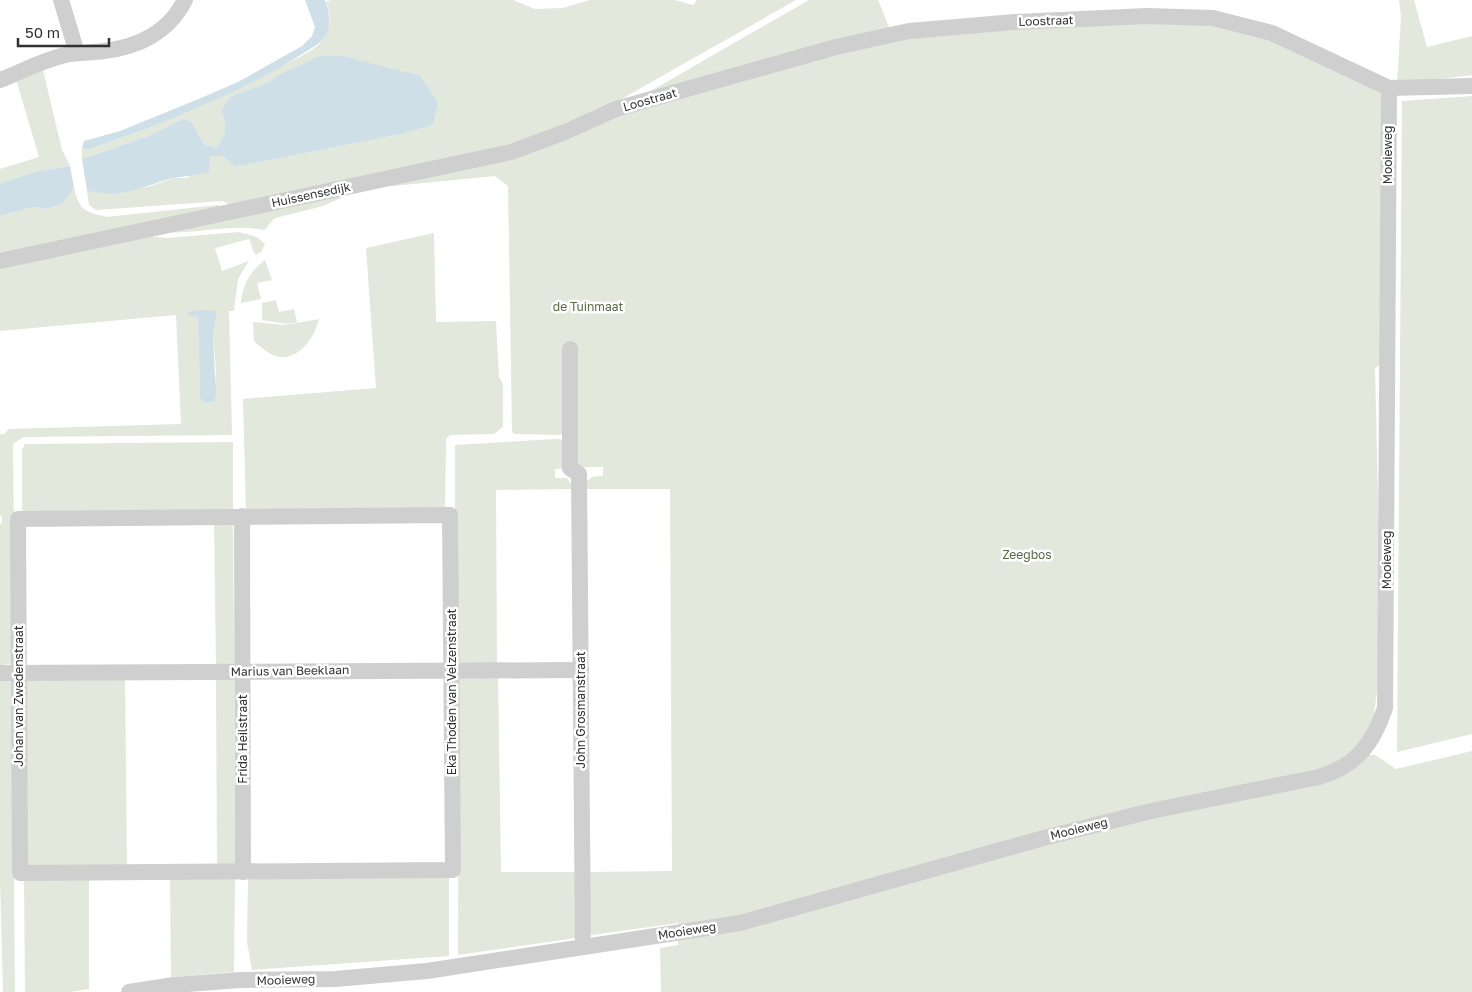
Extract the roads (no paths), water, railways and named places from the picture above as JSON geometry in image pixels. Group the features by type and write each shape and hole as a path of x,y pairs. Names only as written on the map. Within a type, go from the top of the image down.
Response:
{"street":[{"path":"61,0 77,53"},
{"path":"0,80 64,56 133,45 153,37 169,24 185,0"},
{"name":"Loostraat","path":"616,109 836,47 909,31 1015,22 1141,16 1213,18 1272,33 1389,88 1472,86"},
{"name":"Mooieweg","path":"129,992 174,985 241,980 335,978 427,971 710,928 764,917 1040,839 1151,811 1319,777 1342,768 1363,752 1373,739 1385,708 1389,88"},
{"name":"Huissensedijk","path":"0,261 510,152 565,132 616,109"},
{"name":"John Grosmanstraat","path":"570,349 570,468 579,474 582,947"},
{"name":"Eka Thoden van Velzenstraat","path":"242,516 450,515 465,670 454,870 243,872"},
{"name":"Johan van Zwedenstraat","path":"242,516 18,519 9,673 20,873 243,872"},
{"name":"Frida Heilstraat","path":"242,516 243,872"},
{"name":"Marius van Beeklaan","path":"9,673 581,670"}],"park label":[{"name":"de Tuinmaat","path":"588,307"},
{"name":"Zeegbos","path":"1027,555"}]}
